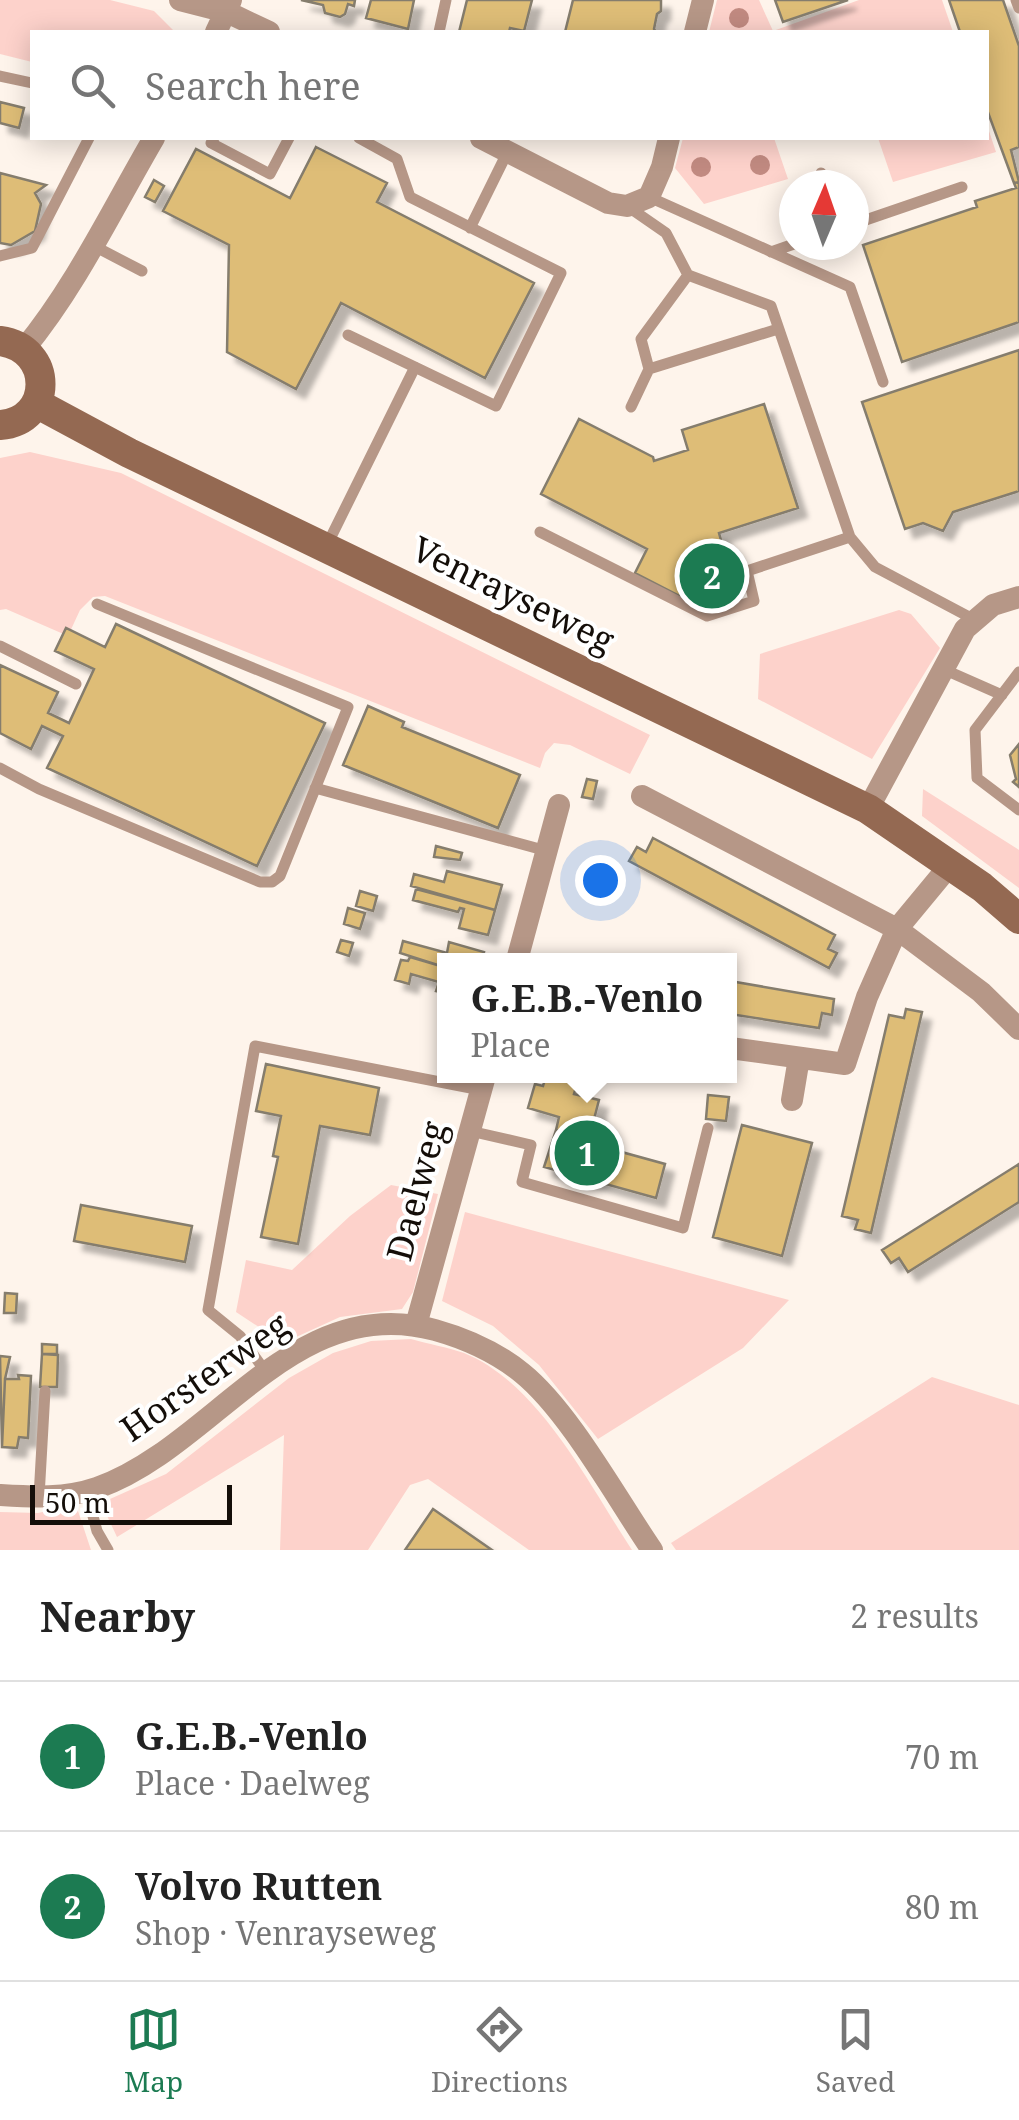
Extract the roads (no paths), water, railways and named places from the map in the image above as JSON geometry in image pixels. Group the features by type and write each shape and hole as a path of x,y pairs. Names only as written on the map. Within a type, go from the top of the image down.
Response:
{"street":[{"path":"180,0 263,30"},
{"path":"696,30 703,0"},
{"path":"0,425 20,420 36,403 41,388 34,360 12,345 42,326 153,140"},
{"path":"485,140 608,203 627,206 649,197 669,140"},
{"name":"Venrayseweg","path":"36,403 130,453 868,810 982,886 1019,919"},
{"path":"868,810 965,629 993,605 1019,596"},
{"path":"642,796 897,930 981,992 1019,1030"},
{"path":"518,953 559,805"},
{"path":"737,1049 845,1064 867,998 897,930 950,865"},
{"path":"792,1100 799,1058"},
{"name":"Daelweg","path":"416,1325 483,1083"},
{"name":"Horsterweg","path":"0,1495 52,1498 86,1490 144,1465 265,1371 324,1337 368,1325 416,1325 471,1341 523,1374 562,1418 652,1550"}],"lane":[{"path":"439,30 446,0"},
{"path":"1016,0 1019,8"},
{"path":"0,76 30,83"},
{"path":"0,256 32,248 88,140"},
{"path":"213,140 211,143 270,174 288,140"},
{"path":"348,335 496,406 561,273 410,197 397,159 363,140"},
{"path":"470,228 508,152"},
{"path":"869,219 962,187"},
{"path":"649,197 850,287 883,382"},
{"path":"627,206 666,233 688,275 772,306 850,537 875,568 975,620"},
{"path":"92,245 142,271"},
{"path":"771,252 779,249"},
{"path":"631,408 648,369 641,339 688,275"},
{"path":"648,369 778,329"},
{"path":"326,546 415,367"},
{"path":"540,532 707,616 754,600 747,571 850,537"},
{"path":"0,768 39,789 260,882 272,882 280,876 348,708 98,604"},
{"path":"0,646 76,684"},
{"path":"943,669 1002,695"},
{"path":"1019,672 975,730 976,778 1019,810"},
{"path":"315,788 547,851"},
{"path":"265,1371 240,1336 208,1310 255,1046 437,1076"},
{"path":"470,1131 531,1145 522,1182 682,1228 708,1128"},
{"path":"39,1497 45,1391"},
{"path":"86,1490 97,1531 108,1550"}],"place":[{"name":"Volvo Rutten","path":"712,576"},
{"name":"G.E.B.-Venlo","path":"587,1153"}]}
